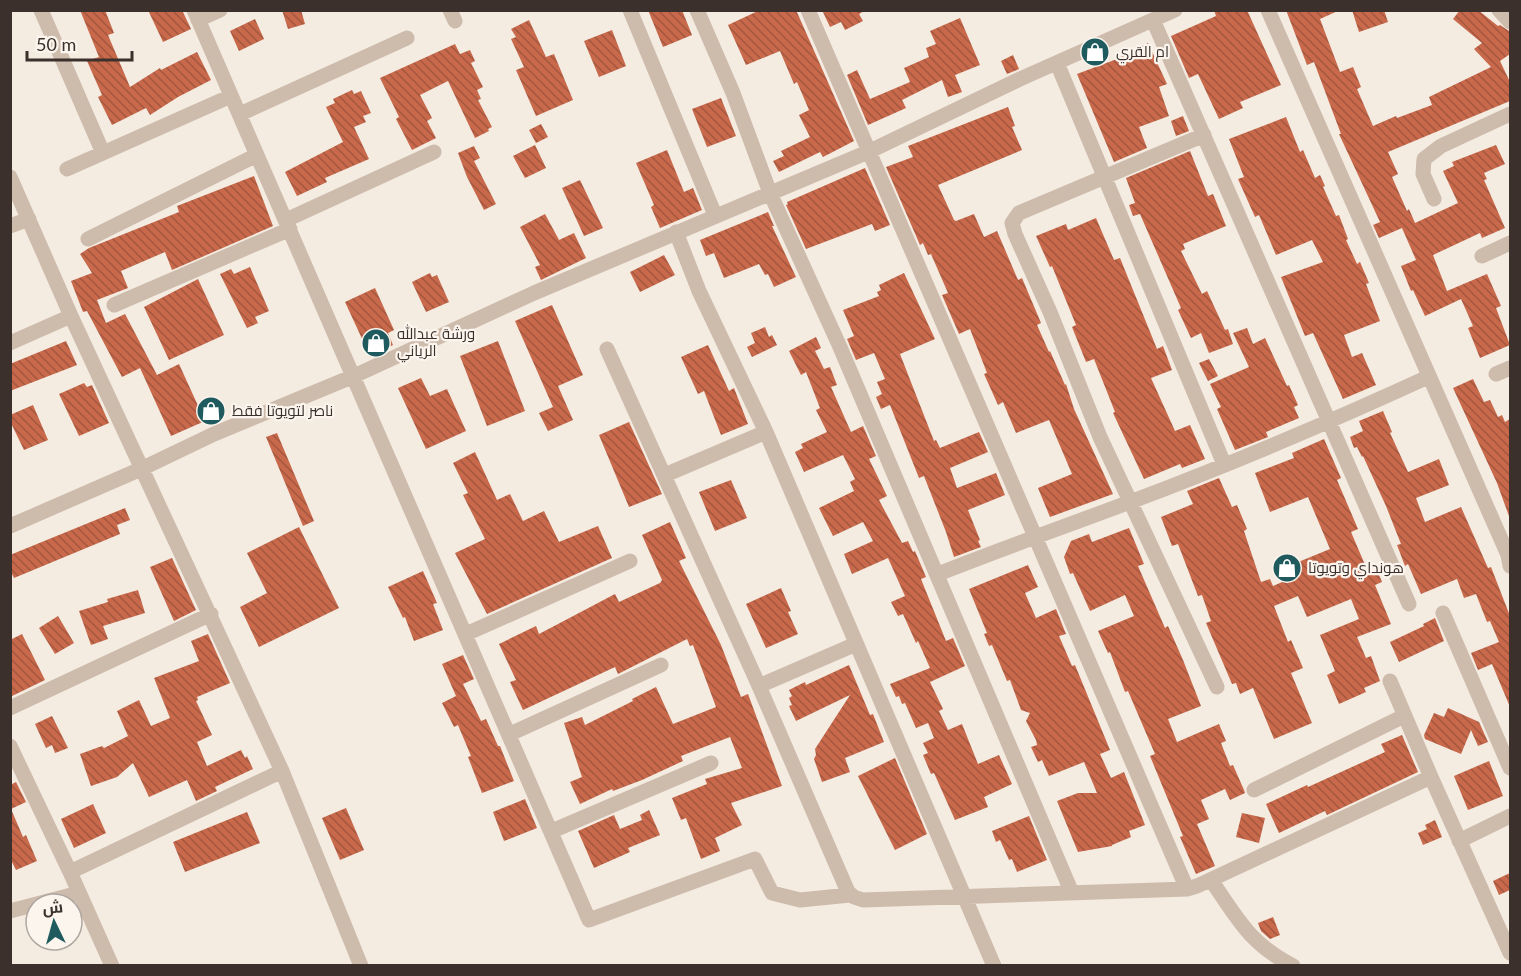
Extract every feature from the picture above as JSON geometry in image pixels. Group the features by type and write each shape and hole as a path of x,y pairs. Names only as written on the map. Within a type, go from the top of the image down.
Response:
{"street":[{"path":"41,10 103,153"},
{"path":"220,10 196,15 589,920 755,860 772,894 800,900 850,895 864,900 1187,889 1211,880 1431,777"},
{"path":"630,10 715,216"},
{"path":"697,10 733,93 770,193 840,347 938,574 1072,893"},
{"path":"808,10 1187,889"},
{"path":"10,526 141,469 214,434 354,376 534,293 868,152 1175,10"},
{"path":"1268,10 1509,555 1510,566"},
{"path":"1499,10 1510,22"},
{"path":"1153,20 1408,604"},
{"path":"240,114 407,38"},
{"path":"1057,63 1224,464"},
{"path":"67,169 231,96"},
{"path":"1434,199 1423,174 1424,159 1441,146 1510,114"},
{"path":"1204,135 1019,213 1012,223 1100,437 1217,687"},
{"path":"114,305 288,224 434,152"},
{"path":"88,239 257,154"},
{"path":"10,177 141,469 211,614 282,771 361,966"},
{"path":"10,226 28,219"},
{"path":"676,232 699,291 766,432 994,966"},
{"path":"1482,256 1510,243"},
{"path":"10,343 71,316"},
{"path":"607,349 759,686 850,895"},
{"path":"938,574 1130,502 1329,422 1428,376"},
{"path":"665,475 766,432"},
{"path":"466,634 630,561"},
{"path":"1443,613 1510,768"},
{"path":"10,708 211,614"},
{"path":"759,686 856,644"},
{"path":"510,734 661,665"},
{"path":"1390,681 1510,952"},
{"path":"1254,790 1404,716"},
{"path":"10,746 79,892"},
{"path":"552,831 711,763"},
{"path":"70,872 282,771"},
{"path":"1459,841 1510,816"},
{"path":"1211,880 1253,939 1270,953 1293,966"},
{"path":"84,904 112,966"}],"building":[{"path":"80,10 105,10 114,33 108,35 130,87 160,68 161,70 197,52 211,80 150,115 146,108 112,125 98,97 102,95 87,61 99,57"},
{"path":"148,10 182,10 191,29 163,42"},
{"path":"282,10 301,10 305,24 288,29"},
{"path":"648,10 682,10 692,35 663,47"},
{"path":"760,10 796,10 854,141 823,157 820,152 779,172 773,161 784,156 781,151 810,137 799,115 809,110 797,82 794,84 780,51 746,65 728,25"},
{"path":"822,10 866,10 859,14 863,21 845,30 841,22 830,27"},
{"path":"1214,10 1247,10 1281,85 1240,102 1243,108 1219,119 1198,74 1189,78 1171,36 1216,16"},
{"path":"1286,10 1340,10 1320,19 1340,72 1353,67 1361,87 1357,89 1373,126 1432,105 1429,97 1491,67 1474,49 1482,43 1453,19 1460,10 1478,10 1498,26 1509,31 1510,54 1500,61 1510,82 1510,101 1388,152 1398,174 1392,177 1415,223 1458,203 1443,171 1454,166 1452,162 1496,145 1505,164 1484,173 1487,179 1484,180 1505,228 1482,238 1480,233 1433,255 1447,291 1487,274 1501,306 1496,308 1510,345 1480,358 1468,328 1473,326 1461,299 1425,316 1413,290 1411,291 1401,266 1416,260 1402,228 1379,238 1373,225 1380,222 1339,134 1341,134 1314,62 1307,65"},
{"path":"1352,10 1384,10 1388,22 1359,32"},
{"path":"960,18 980,65 955,75 962,92 948,97 942,80 902,100 906,108 868,125 847,75 857,70 870,99 910,82 904,68 929,57 926,48 936,44 930,31"},
{"path":"255,19 264,39 239,51 230,31"},
{"path":"529,20 546,57 554,54 573,100 536,116 516,70 524,67 511,39 516,37 511,29"},
{"path":"612,30 626,66 599,77 584,41"},
{"path":"1148,43 1167,84 1159,87 1169,116 1139,127 1147,148 1114,162 1077,74 1117,59"},
{"path":"455,44 460,54 470,50 475,61 471,63 483,87 477,90 481,99 478,100 492,127 475,138 448,81 420,95 432,118 427,121 436,138 412,150 396,119 399,117 380,78"},
{"path":"1013,55 1019,69 1007,74 1001,61"},
{"path":"352,90 354,94 361,91 371,113 363,116 366,122 354,127 369,159 325,178 327,182 297,196 285,172 343,142 326,107 335,103 333,99"},
{"path":"721,98 736,136 707,147 692,109"},
{"path":"1008,107 1015,126 1012,127 1022,150 938,185 954,220 974,214 984,237 997,231 1018,280 1022,278 1041,323 1037,325 1066,384 1074,409 1113,494 1050,517 1038,488 1072,474 1049,420 1016,433 1003,402 998,405 984,374 987,373 970,329 959,334 942,295 948,293 931,254 928,255 923,243 920,245 886,167 913,157 908,146"},
{"path":"1183,116 1189,131 1176,136 1171,121"},
{"path":"1286,117 1300,152 1303,150 1315,178 1320,175 1336,216 1339,215 1348,239 1346,240 1357,264 1360,262 1369,283 1366,284 1380,321 1344,335 1352,357 1362,353 1376,385 1343,399 1313,333 1305,336 1281,277 1323,262 1312,240 1276,255 1259,215 1255,217 1238,179 1244,177 1229,139"},
{"path":"541,124 548,137 536,143 529,130"},
{"path":"535,145 546,168 525,178 513,156"},
{"path":"474,146 480,158 474,161 496,204 484,210 458,153"},
{"path":"667,150 684,192 693,188 702,210 660,228 651,207 654,205 636,163"},
{"path":"1190,151 1208,196 1213,194 1226,226 1183,244 1185,249 1181,251 1202,294 1207,291 1225,330 1228,329 1233,344 1209,353 1201,333 1191,338 1178,310 1181,308 1140,214 1133,216 1129,205 1135,203 1126,178"},
{"path":"865,168 890,225 875,231 872,224 806,249 786,205 787,202"},
{"path":"254,176 273,226 172,270 165,252 121,271 128,288 97,300 106,323 125,314 157,375 179,364 205,421 171,436 140,368 122,377 87,311 83,312 71,281 92,273 80,254 89,248 179,212 177,206"},
{"path":"580,180 603,228 584,236 562,188"},
{"path":"768,212 774,226 772,226 796,277 774,287 768,274 765,275 759,264 724,278 714,253 706,256 700,240"},
{"path":"545,214 559,240 574,233 586,258 541,280 535,267 540,265 520,227"},
{"path":"1096,218 1114,260 1120,258 1157,349 1163,346 1172,370 1151,378 1175,431 1190,425 1205,459 1182,468 1180,464 1144,479 1113,413 1115,412 1094,359 1086,362 1072,327 1076,325 1052,266 1050,267 1036,236 1066,224 1068,230"},
{"path":"664,255 675,275 640,292 630,272"},
{"path":"250,267 269,311 255,317 258,323 247,328 220,274 231,269 234,274"},
{"path":"430,273 432,277 437,275 449,302 426,312 412,282"},
{"path":"904,273 935,339 900,354 934,441 936,440 940,448 979,432 988,452 950,468 957,488 996,473 1005,495 968,510 981,547 954,557 924,476 919,478 890,405 881,409 876,397 882,394 877,382 885,379 874,353 856,360 847,339 854,336 843,310 879,296 877,292 881,290 879,285"},
{"path":"198,279 224,335 169,360 144,307"},
{"path":"375,288 394,330 388,333 393,345 370,356 345,302"},
{"path":"552,305 583,375 558,386 573,420 548,431 539,413 553,407 515,321"},
{"path":"765,327 769,337 772,335 777,345 752,357 747,347 755,343 751,333"},
{"path":"1247,328 1253,344 1265,338 1298,405 1294,407 1299,418 1266,432 1268,437 1235,450 1217,409 1221,407 1210,384 1249,367 1233,333"},
{"path":"816,337 821,348 815,351 824,369 830,367 837,385 831,387 851,432 863,426 876,456 869,459 887,496 879,500 902,543 908,541 913,552 915,551 926,577 921,579 946,641 953,638 965,666 930,682 943,709 939,711 948,730 962,724 978,764 999,755 1012,784 984,797 988,807 955,820 934,773 931,774 923,755 928,753 923,743 934,738 928,723 916,728 905,703 902,704 899,696 896,697 890,684 930,668 903,614 898,616 891,602 905,596 888,558 852,574 844,554 873,541 863,522 833,536 819,508 854,491 850,482 855,479 843,455 804,472 795,452 803,448 801,444 827,432 816,410 820,408 806,372 801,375 789,351"},
{"path":"66,341 77,365 10,391 10,364"},
{"path":"498,341 525,411 487,426 460,356"},
{"path":"708,345 729,391 734,388 748,424 721,435 704,391 698,394 681,357"},
{"path":"1209,359 1218,376 1208,381 1199,363"},
{"path":"421,378 430,396 447,389 466,431 426,449 398,388"},
{"path":"1473,379 1484,402 1490,400 1498,417 1502,415 1505,422 1510,419 1510,519 1497,483 1453,388"},
{"path":"84,383 87,387 92,385 109,423 79,436 59,394"},
{"path":"33,405 48,440 24,450 10,421 10,415"},
{"path":"1383,411 1392,432 1390,433 1408,472 1439,459 1449,485 1416,498 1425,522 1461,507 1488,568 1491,567 1510,616 1510,707 1492,664 1478,670 1471,653 1499,642 1490,621 1487,622 1476,594 1464,598 1457,579 1421,594 1408,564 1405,566 1397,545 1401,544 1386,506 1363,456 1357,447 1354,448 1350,437 1363,431 1359,421"},
{"path":"629,422 662,494 629,507 599,435"},
{"path":"277,433 314,521 303,526 266,437"},
{"path":"1324,439 1341,478 1337,480 1358,529 1351,532 1369,574 1377,570 1382,582 1375,585 1391,624 1357,637 1366,658 1371,656 1380,681 1364,688 1366,692 1339,704 1327,675 1335,671 1320,635 1359,619 1351,599 1307,617 1298,596 1274,606 1288,642 1291,640 1303,668 1291,673 1312,723 1274,739 1253,688 1240,694 1236,683 1232,684 1206,623 1211,621 1202,595 1198,596 1178,544 1172,546 1161,517 1193,504 1187,491 1219,478 1232,507 1237,505 1247,529 1244,531 1261,582 1270,579 1273,586 1296,576 1291,565 1330,549 1308,497 1270,512 1255,473 1294,458 1292,453"},
{"path":"475,452 497,500 510,494 523,521 544,511 559,542 598,526 612,558 487,614 455,553 485,539 463,495 468,493 453,463"},
{"path":"731,480 747,518 715,531 699,492"},
{"path":"125,508 130,520 117,525 120,534 14,578 10,570 10,555"},
{"path":"670,522 686,558 679,561 721,645 741,697 748,694 782,786 731,803 742,825 715,838 720,851 701,859 686,818 681,820 672,798 707,784 705,779 742,768 730,737 681,756 683,761 642,780 613,791 612,789 580,804 570,782 582,777 564,723 582,717 585,725 656,687 673,724 716,707 693,645 690,646 687,639 618,674 615,667 523,710 510,682 516,680 499,644 536,626 539,634 615,594 619,602 660,583 662,580 642,535"},
{"path":"299,527 339,608 259,647 240,607 267,593 247,553"},
{"path":"1129,528 1144,564 1138,566 1165,628 1168,626 1201,706 1168,719 1177,742 1219,724 1226,741 1221,743 1230,766 1233,765 1245,793 1230,800 1225,789 1201,800 1209,819 1197,824 1215,866 1196,874 1150,756 1155,754 1128,691 1125,692 1110,652 1108,653 1098,631 1134,616 1125,595 1090,611 1073,573 1070,574 1064,557 1071,541 1089,534 1092,542"},
{"path":"172,558 196,610 174,621 150,567"},
{"path":"1028,565 1038,587 1025,593 1036,618 1056,609 1066,634 1059,636 1072,666 1075,665 1110,750 1100,754 1111,778 1124,772 1145,825 1129,831 1131,837 1112,846 1078,852 1057,801 1078,793 1097,793 1084,762 1049,776 1042,760 1038,762 1031,747 1037,745 1036,740 1026,721 1030,713 1021,710 1010,680 1007,681 992,645 989,646 984,634 987,633 969,589"},
{"path":"423,571 437,603 433,604 443,630 414,641 405,617 403,618 388,587"},
{"path":"781,588 798,634 766,648 746,604"},
{"path":"138,590 145,613 103,626 108,639 91,645 79,611 108,602 107,599"},
{"path":"58,616 74,643 55,654 39,628"},
{"path":"1435,618 1444,641 1399,662 1390,642 1424,626 1423,624"},
{"path":"22,634 45,680 10,697 10,640"},
{"path":"208,634 230,683 197,697 196,701 212,735 197,742 207,766 241,750 245,758 247,756 253,769 215,787 217,791 196,801 187,780 149,797 133,763 117,777 91,786 80,754 102,746 104,748 128,736 117,711 139,700 151,726 170,718 154,678 199,661 191,641"},
{"path":"463,655 474,679 463,684 481,721 486,719 514,781 482,793 468,757 471,756 458,725 454,727 442,703 456,696 442,664"},
{"path":"849,665 884,742 845,758 850,772 822,782 814,759 815,749 850,695 796,721 789,706 792,705 789,698 792,696 789,690 805,682 806,685"},
{"path":"1448,708 1479,722 1488,742 1478,746 1471,730 1461,754 1425,739 1424,735 1434,713 1444,717"},
{"path":"52,716 68,748 55,753 52,745 46,748 35,724"},
{"path":"1402,735 1418,772 1327,815 1325,811 1279,833 1266,804 1385,752 1381,744"},
{"path":"895,758 927,834 895,850 858,776"},
{"path":"1489,761 1503,796 1468,810 1454,776"},
{"path":"16,782 26,802 11,809 37,861 16,870 10,858 10,785"},
{"path":"525,799 537,828 504,841 493,812"},
{"path":"93,804 106,833 74,848 61,819"},
{"path":"346,808 364,850 340,860 322,818"},
{"path":"649,810 660,835 628,848 630,852 594,868 578,831 614,815 620,829 642,820 640,815"},
{"path":"247,812 260,843 185,872 173,842"},
{"path":"1242,813 1265,818 1259,843 1236,837"},
{"path":"1029,816 1047,860 1017,872 1012,859 1009,860 1000,840 996,842 992,831"},
{"path":"1435,820 1442,837 1423,845 1418,833 1427,829 1425,825"},
{"path":"1510,873 1510,890 1499,895 1493,881"},
{"path":"1273,917 1280,935 1270,939 1261,931 1258,923"}],"place":[{"name":"ام القري","path":"1095,52"},
{"name":"ورشة عبدالله الرياني","path":"376,343"},
{"name":"ناصر لتويوتا فقط","path":"211,411"},
{"name":"هونداي وتويوتا","path":"1287,568"}]}
